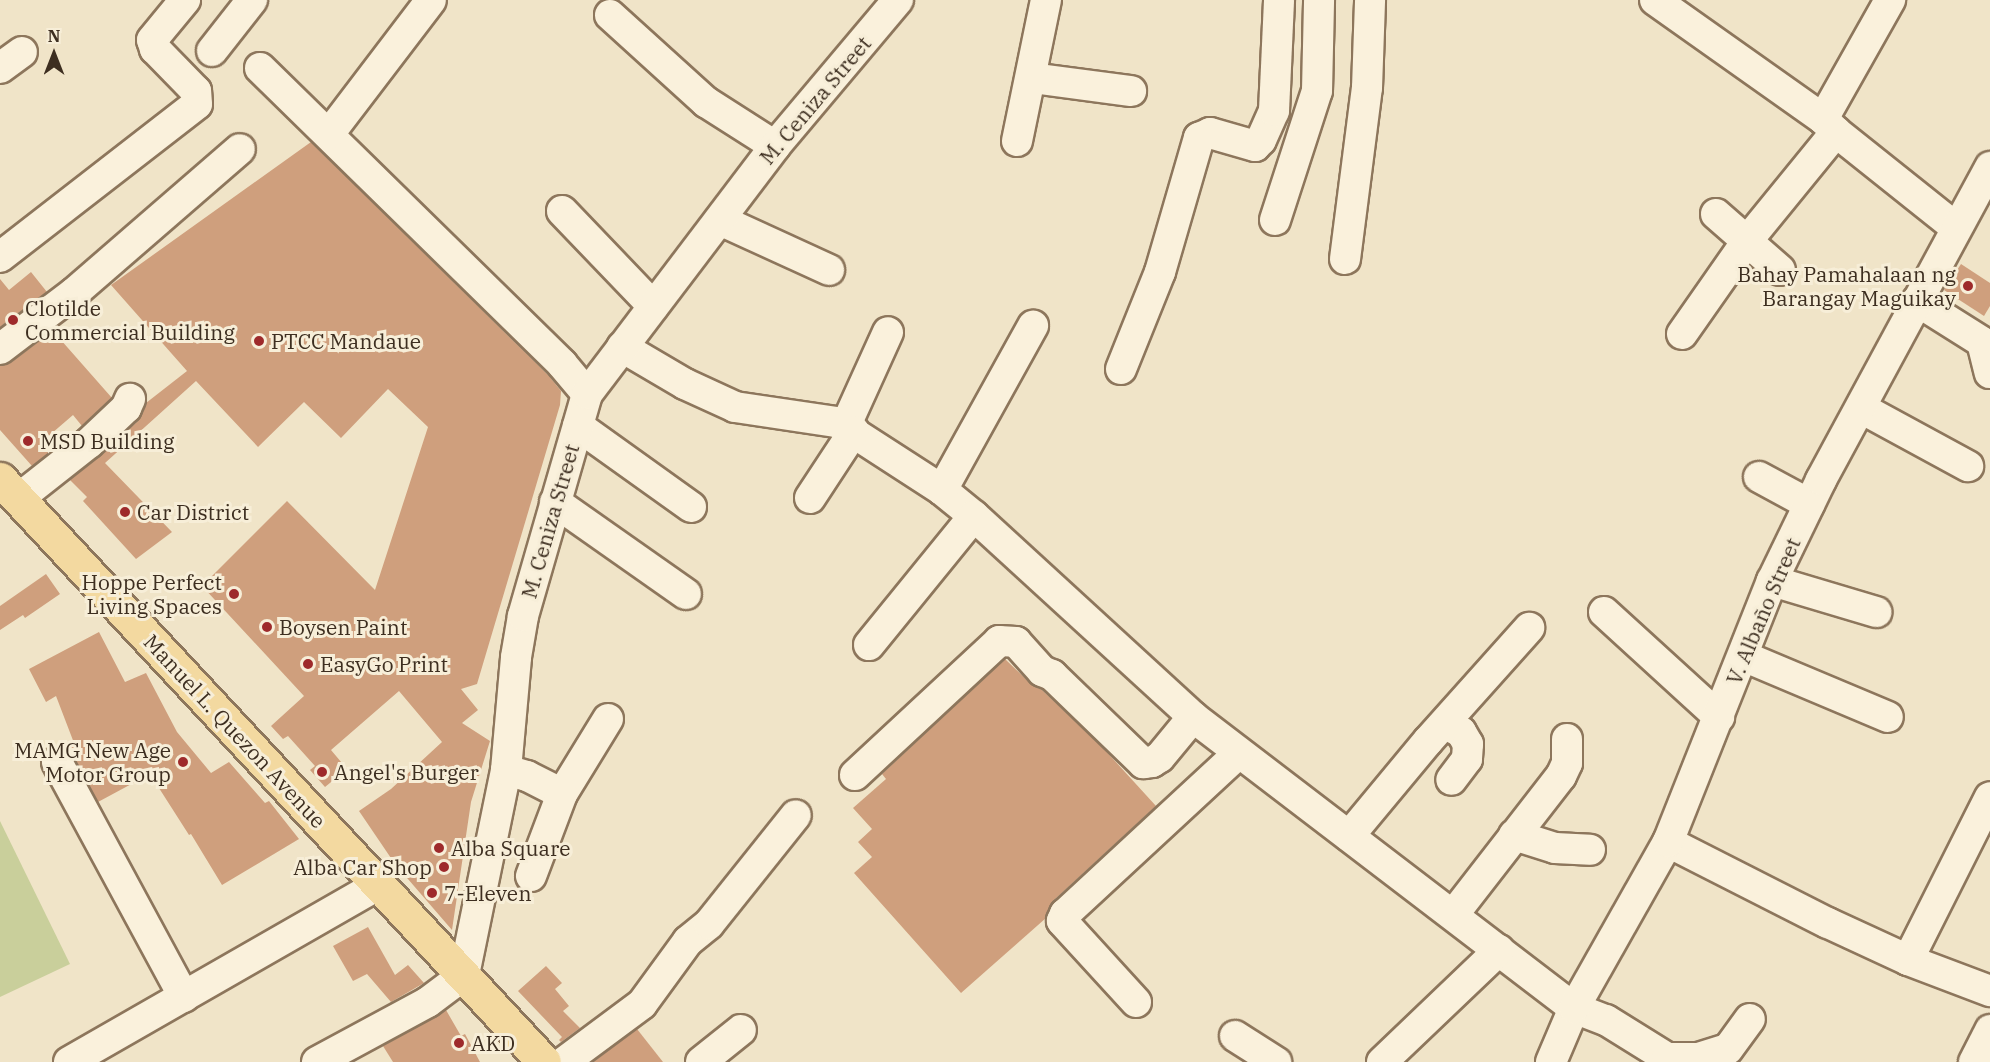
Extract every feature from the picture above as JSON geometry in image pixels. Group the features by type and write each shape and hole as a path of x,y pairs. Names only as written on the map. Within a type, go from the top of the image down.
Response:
{"main road":[{"name":"Manuel L. Quezon Avenue","path":"5,486 544,1062"}],"street":[{"path":"0,257 196,104 196,91 155,49 152,40 185,0"},
{"path":"212,51 252,0"},
{"path":"329,134 431,0"},
{"name":"M. Ceniza Street","path":"464,975 506,770 516,657 523,616 587,394 775,146 898,0"},
{"path":"1017,141 1032,78 1046,0"},
{"path":"1122,369 1160,272 1199,138 1210,133 1255,146 1262,140 1274,111 1279,0"},
{"path":"1275,220 1317,91 1319,0"},
{"path":"1345,259 1367,88 1370,0"},
{"path":"1655,0 1829,126 1955,227"},
{"path":"1682,334 1829,126 1890,0"},
{"path":"610,15 706,102 775,146"},
{"path":"260,68 562,364 587,394"},
{"path":"1032,78 1131,90"},
{"path":"0,350 75,292 240,149"},
{"name":"V. Albaño Street","path":"1551,1062 1574,1008 1668,842 1772,581 1809,504 1955,227 1990,167"},
{"path":"561,211 653,306"},
{"path":"1716,214 1780,270"},
{"path":"720,220 829,270"},
{"path":"1917,301 1983,342 1990,373"},
{"path":"942,490 1033,326"},
{"path":"810,498 849,429 888,332"},
{"path":"622,347 685,384 735,407 837,422 942,490 974,516 1193,717 1574,1008 1606,1020 1667,1058 1698,1058 1728,1049 1750,1019"},
{"path":"5,486 88,443 126,408 130,399"},
{"path":"1861,408 1968,466"},
{"path":"578,426 691,507"},
{"path":"1759,477 1809,504"},
{"path":"555,502 686,594"},
{"path":"869,645 974,516"},
{"path":"1772,581 1876,612"},
{"path":"1604,612 1719,717"},
{"path":"1349,836 1529,628"},
{"path":"855,776 999,641 1016,642 1042,671 1052,675 1143,763 1152,762 1160,757 1193,717"},
{"path":"1743,656 1888,717"},
{"path":"531,876 561,794 608,719"},
{"path":"1445,724 1461,732 1468,744 1467,759 1451,780"},
{"path":"1453,915 1561,776 1567,763 1567,739"},
{"path":"1136,1002 1062,921 1065,914 1239,753"},
{"path":"57,762 184,997"},
{"path":"506,770 527,776 561,794"},
{"path":"1908,960 1990,797"},
{"path":"564,1062 642,1004 688,941 709,924 796,815"},
{"path":"1514,835 1555,848 1590,850"},
{"path":"1668,842 1828,923 1908,960 1990,991"},
{"path":"69,1062 378,885"},
{"path":"1382,1062 1499,950"},
{"path":"317,1062 428,1002 464,975"},
{"path":"701,1062 741,1030"},
{"path":"1974,1062 1990,1030"},
{"path":"1235,1036 1276,1062"}],"green space":[{"path":"0,821 70,964 0,997"}],"building":[{"path":"311,142 549,376 561,391 560,405 477,684 461,689 478,710 462,723 490,741 471,802 452,930 395,864 359,811 391,789 442,742 399,691 331,750 347,769 325,787 310,770 315,766 288,736 283,739 271,726 304,696 202,586 287,501 375,590 428,427 388,389 341,438 304,402 258,447 196,381 105,463 172,532 136,559 83,501 87,497 70,480 138,421 146,403 187,371 111,285"},
{"name":"Bahay Pamahalaan ng Barangay Maguikay","path":"1961,264 1990,283 1990,306 1984,316 1944,290"},
{"name":"Clotilde Commercial Building","path":"31,272 47,292 0,327 0,279 9,290"},
{"path":"53,331 112,398 82,426 73,415 44,440 53,450 32,466 0,430 0,366 10,363"},
{"path":"46,574 60,594 25,618 23,615 0,630 0,606"},
{"path":"99,632 125,682 146,673 177,732 211,773 229,762 265,803 269,801 299,839 222,885 150,774 98,802 72,754 65,747 74,743 56,696 46,702 29,669"},
{"path":"1005,659 1030,683 1042,690 1104,749 1156,806 1053,901 1046,918 961,993 854,873 872,857 858,842 872,829 853,808 886,779 882,774"},
{"path":"368,927 395,975 408,965 424,983 391,1002 367,974 353,981 333,946"},
{"path":"546,966 562,983 555,989 569,1006 563,1011 580,1028 561,1042 559,1040 562,1037 518,991"},
{"path":"446,1010 461,1036 465,1034 480,1062 393,1062 383,1046"},
{"path":"637,1029 663,1062 593,1062"}],"place":[{"name":"Bahay Pamahalaan ng Barangay Maguikay","path":"1968,286"},
{"name":"Clotilde Commercial Building","path":"13,320"},
{"name":"PTCC Mandaue","path":"259,341"},
{"name":"MSD Building","path":"28,441"},
{"name":"Car District","path":"125,512"},
{"name":"Hoppe Perfect Living Spaces","path":"234,594"},
{"name":"Boysen Paint","path":"267,627"},
{"name":"EasyGo Print","path":"308,664"},
{"name":"MAMG New Age Motor Group","path":"183,762"},
{"name":"Angel's Burger","path":"322,772"},
{"name":"Alba Square","path":"439,848"},
{"name":"Alba Car Shop","path":"444,867"},
{"name":"7-Eleven","path":"432,893"},
{"name":"AKD","path":"459,1043"}]}
